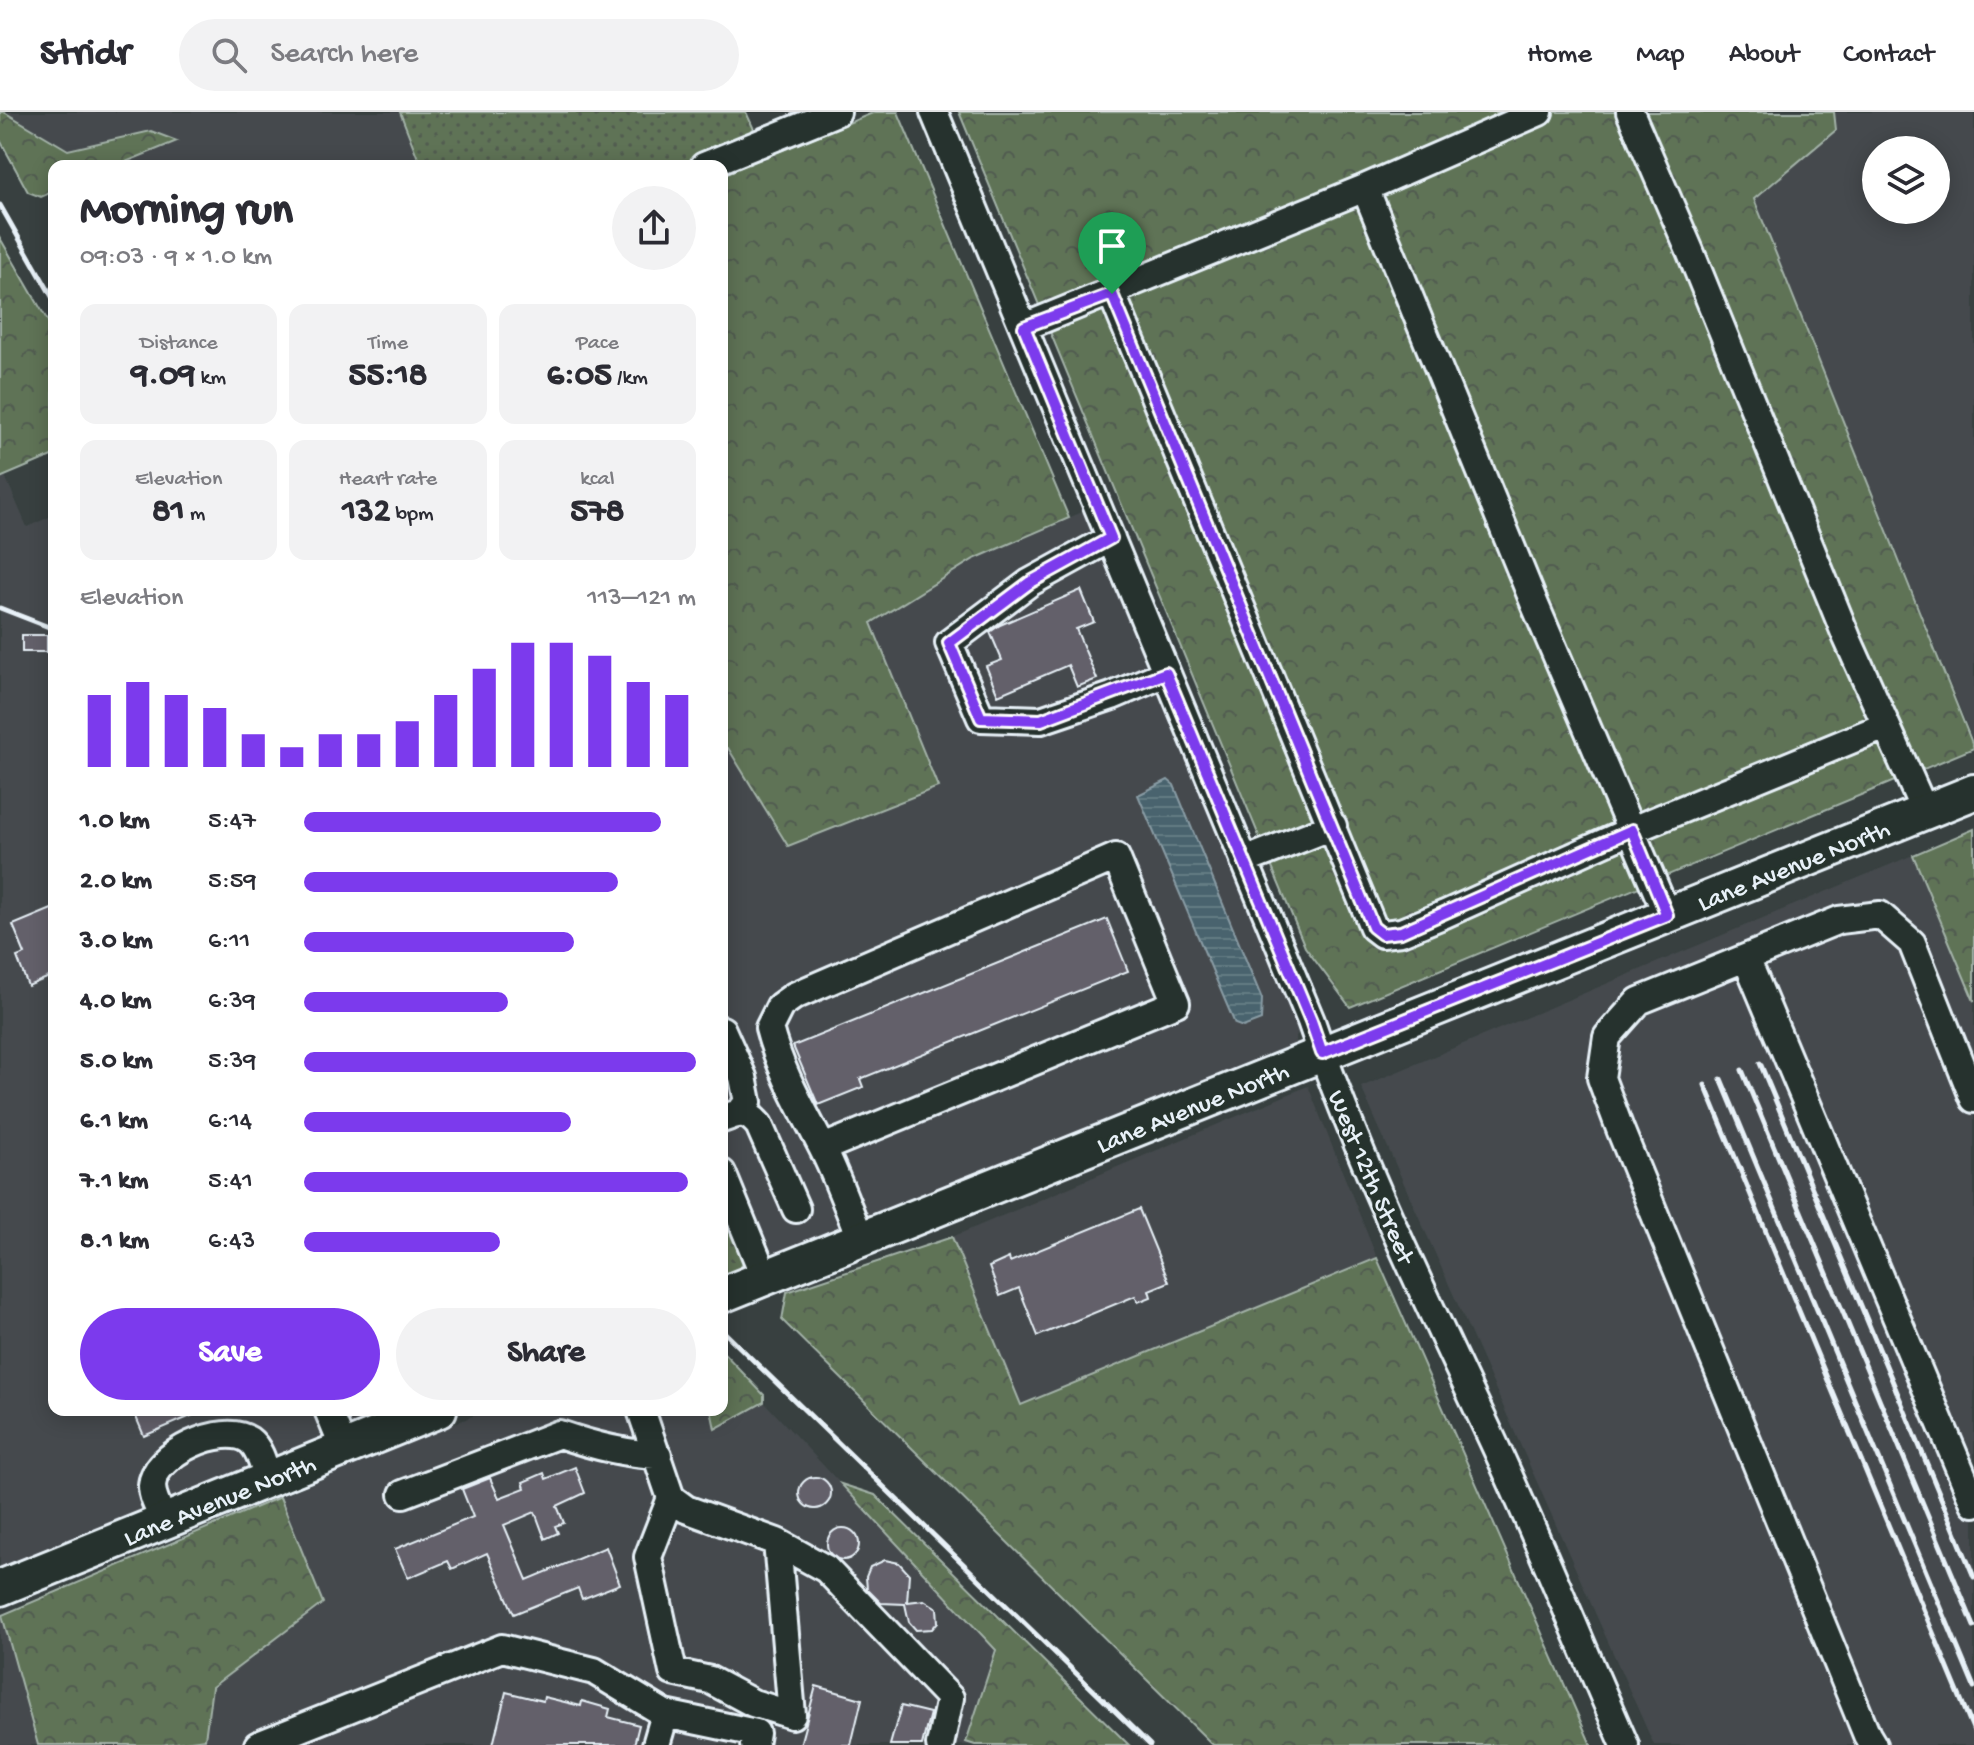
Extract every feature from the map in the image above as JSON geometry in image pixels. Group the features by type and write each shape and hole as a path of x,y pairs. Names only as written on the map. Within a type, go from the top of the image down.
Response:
{"main road":[{"name":"Lane Avenue North","path":"728,1293 1974,792"},
{"name":"Lane Avenue North","path":"2,1580 165,1522 424,1416"}],"street":[{"path":"719,160 837,112"},
{"name":"West 12th Street","path":"934,112 1438,1330 1492,1440 1625,1745"},
{"path":"1024,327 1112,294 1539,112"},
{"path":"1630,112 1885,726 1925,812"},
{"path":"1365,188 1529,591 1667,915"},
{"path":"1112,294 1373,927 1382,934 1401,932 1445,914 1632,830 1885,726"},
{"path":"1111,538 1029,583 949,643 981,718 1041,720 1166,673"},
{"path":"1244,861 1333,826"},
{"path":"823,1148 1176,1003 1116,857 794,996 780,1006 769,1028 774,1048 799,1107 823,1148 861,1239"},
{"path":"1873,1745 1601,1078 1607,1037 1639,1001 1839,920 1880,915 1912,943 1974,1099"},
{"path":"1746,958 1974,1503"},
{"path":"728,1043 743,1077 748,1102 731,1115"},
{"path":"731,1115 749,1114 759,1125 796,1209"},
{"path":"728,1188 765,1278"},
{"path":"330,1416 344,1449"},
{"path":"643,1416 671,1498 686,1509 777,1542 826,1569 950,1698 940,1745"},
{"path":"403,1494 559,1434 634,1454 658,1455"},
{"path":"165,1522 154,1497 154,1476 169,1457 193,1444 217,1436 239,1436 249,1440 262,1459 268,1479"},
{"path":"656,1745 667,1714 639,1569 648,1557 671,1498"},
{"path":"648,1557 673,1672 710,1680 753,1703 792,1715 777,1542"},
{"path":"258,1745 502,1648 594,1671 667,1714 756,1733 754,1745"}],"shaded area":[{"path":"4,112 400,112 419,160 130,160 176,141 151,131 68,150"},
{"path":"1834,112 1974,112 1974,743 1754,199 1836,130"},
{"path":"5,476 27,527 48,518 48,1416 396,1416 0,1576 0,478"},
{"path":"1089,509 1295,1014 1298,1032 1294,1044 1283,1055 779,1256 763,1250 728,1165 728,748 937,787 870,623 974,559"},
{"path":"1913,855 1974,1001 1974,1745 1654,1745 1361,1087"},
{"path":"1308,1086 1377,1258 1021,1406 952,1237"},
{"path":"764,1402 996,1650 966,1742 975,1745 162,1745 205,1739 212,1687 322,1603 280,1497 473,1416 712,1416 715,1429"},
{"path":"2,1615 38,1745 0,1745"}],"green space":[{"path":"0,112 4,112 68,150 151,131 177,141 131,160 48,160 48,194 41,197 28,192 0,140"},
{"path":"400,112 746,112 757,136 698,160 419,160"},
{"path":"875,112 898,112 1069,518 974,559 871,623 938,787 788,846 728,748 728,173"},
{"path":"959,112 1834,112 1836,130 1754,199 1974,748 1350,1007 1305,947"},
{"path":"0,238 48,321 48,458 0,478"},
{"path":"1974,829 1974,1001 1913,855"},
{"path":"728,1209 743,1244 742,1266 728,1279"},
{"path":"952,1237 1021,1405 1377,1258 1591,1745 1213,1745 782,1320 787,1292"},
{"path":"728,1357 764,1395 764,1402 715,1429 712,1416 728,1416"},
{"path":"841,1484 875,1495 1129,1745 975,1745 966,1742 996,1650"},
{"path":"280,1497 323,1603 212,1687 205,1739 162,1745 38,1745 2,1615"}],"water":[{"path":"1168,780 1174,785 1262,999 1261,1020 1243,1027 1235,1024 1138,795"}],"building":[{"path":"1081,590 1094,622 1076,629 1097,679 1077,687 1068,665 998,695 986,666 1002,660 990,632"},
{"path":"22,635 47,635 47,652 22,652"},
{"path":"48,910 48,978 28,986 17,957 25,954 13,925"},
{"path":"1107,919 1128,971 860,1079 863,1087 818,1105 793,1046"},
{"path":"1139,1209 1169,1282 1149,1290 1151,1297 1138,1302 1135,1296 1038,1336 1019,1288 1000,1296 989,1267 1009,1258 1010,1262"},
{"path":"136,1416 191,1416 144,1436"},
{"path":"575,1467 585,1493 557,1506 564,1523 555,1526 558,1533 545,1539 535,1512 504,1525 527,1580 606,1547 620,1584 582,1599 578,1588 514,1614 487,1553 452,1569 448,1561 408,1578 395,1549 473,1517 462,1489 490,1478 499,1498 525,1488 523,1482 544,1473 546,1479"},
{"path":"815,1477 826,1482 831,1493 826,1504 815,1509 804,1504 799,1493 804,1482"},
{"path":"843,1528 854,1533 859,1544 854,1555 843,1560 832,1555 827,1544 832,1533"},
{"path":"885,1560 899,1563 909,1574 907,1602 924,1600 937,1608 938,1622 932,1629 916,1630 909,1622 905,1604 881,1603 867,1589 866,1577 870,1567"},
{"path":"816,1686 862,1699 851,1745 800,1745"},
{"path":"506,1692 581,1706 582,1701 610,1709 608,1717 639,1725 634,1745 493,1745"},
{"path":"901,1706 930,1713 922,1745 890,1745"}],"railway":[{"path":"0,205 48,289"},
{"path":"0,608 48,627"},
{"path":"1760,1063 1974,1577"},
{"path":"1742,1070 1974,1626"},
{"path":"1721,1079 1974,1687"},
{"path":"1705,1085 1974,1731"},
{"path":"728,1336 1150,1745"}],"route":[{"path":"1112,294 1373,927 1382,934 1401,932 1632,830 1667,915 1322,1053 1166,673 1112,696 1041,720 981,718 949,643 1029,583 1111,538 1024,327 1112,294"}]}
